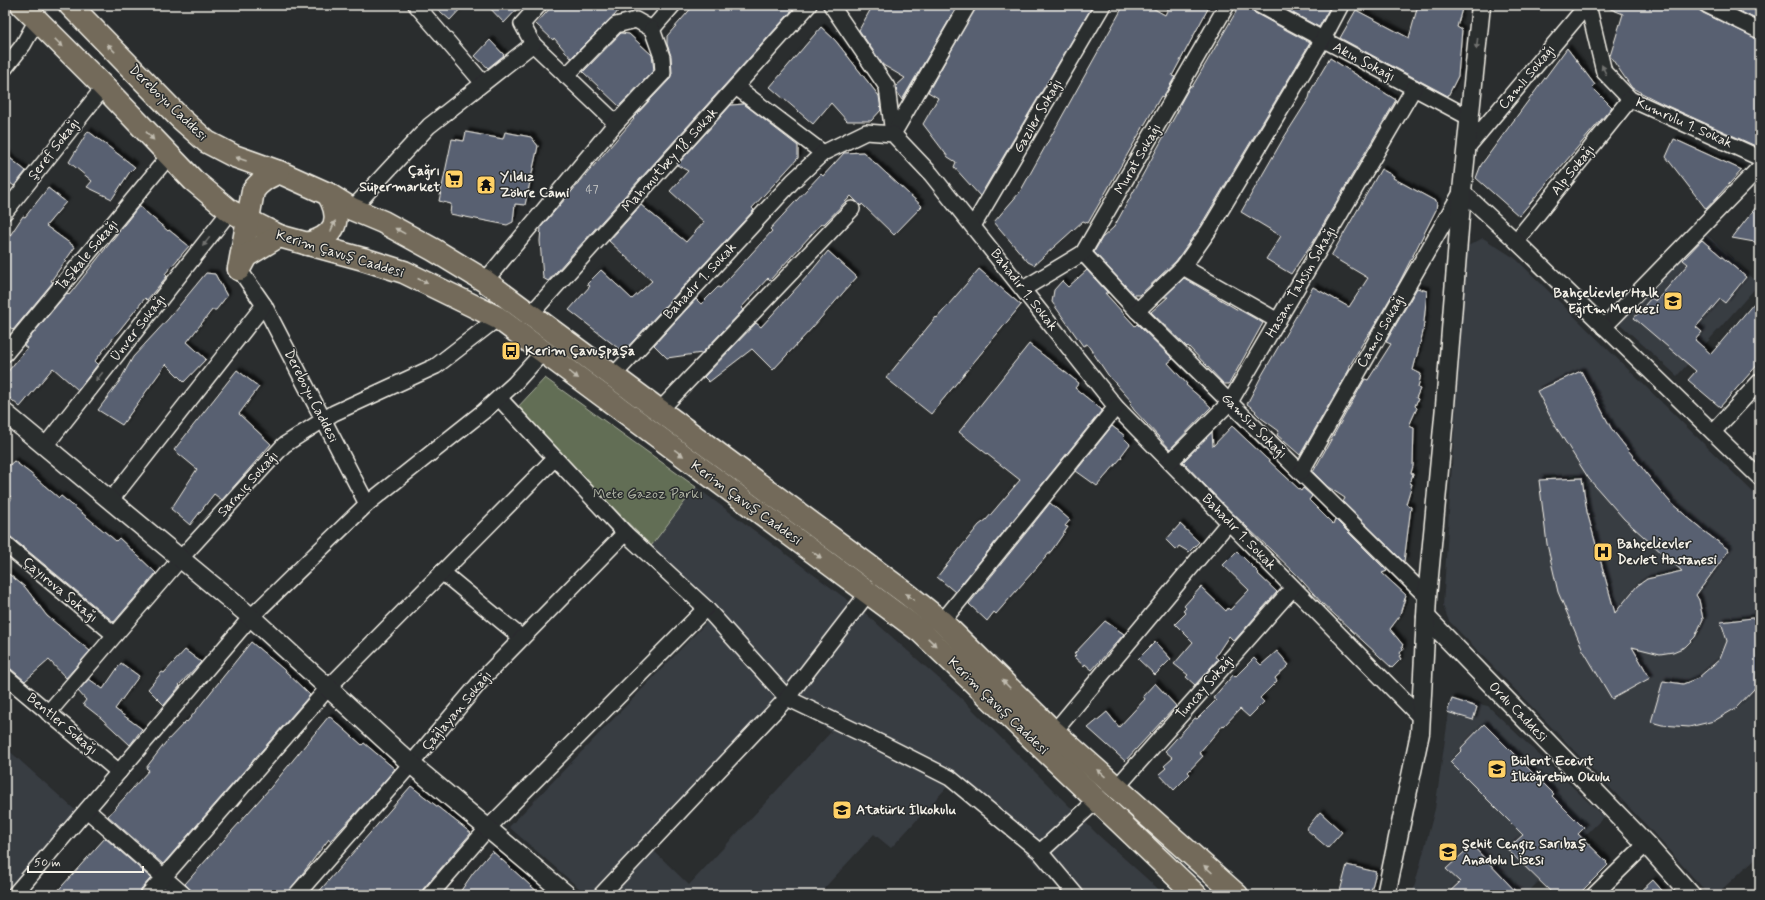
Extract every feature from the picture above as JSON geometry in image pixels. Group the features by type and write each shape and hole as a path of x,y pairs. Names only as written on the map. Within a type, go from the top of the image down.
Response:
{"main road":[{"name":"Dereboyu Caddesi","path":"70,5 180,118 206,142 234,156 279,172 328,194"},
{"path":"30,13 213,199 239,216"},
{"path":"239,269 239,216 258,184 265,178 279,172"},
{"path":"307,244 326,237 332,231 336,223 334,205 328,194"},
{"name":"Kerim Çavuş Caddesi","path":"328,194 352,210 383,222 434,250 485,281 942,622 1054,732 1237,895"},
{"name":"Kerim Çavuş Caddesi","path":"239,216 279,236 404,272 498,318 921,632 1196,895"},
{"path":"239,269 246,256 279,236"}],"street":[{"path":"416,5 483,83"},
{"path":"539,5 522,24 533,44 616,123"},
{"path":"652,29 673,5"},
{"name":"Mahmutbey 18. Sokak","path":"530,315 809,5"},
{"path":"893,134 968,5"},
{"name":"Gaziler Sokağı","path":"973,226 1103,5"},
{"name":"Murat Sokağı","path":"1023,289 1083,253 1227,5"},
{"name":"Akın Sokağı","path":"1259,5 1470,118"},
{"path":"1137,311 1184,267 1209,230 1323,39 1341,5"},
{"path":"1386,895 1420,733 1427,597 1445,406 1462,191 1481,5"},
{"path":"1587,5 1604,72 1630,99"},
{"name":"Camlı Sokağı","path":"1466,149 1587,5"},
{"path":"1707,5 1760,31"},
{"path":"836,7 887,87 893,134"},
{"path":"5,68 23,45 30,13"},
{"path":"485,281 616,123 663,73 662,57 652,29 636,20 616,25 566,76"},
{"path":"352,210 429,126 533,44"},
{"name":"Şeref Sokağı","path":"5,212 104,87"},
{"path":"736,87 823,153"},
{"name":"Hasan Tahsin Sokağı","path":"1170,462 1230,402 1414,88"},
{"name":"Kumrulu 1. Sokak","path":"1630,99 1760,158"},
{"name":"Alp Sokağı","path":"1516,241 1630,99"},
{"name":"Bahadır 1. Sokak","path":"613,376 793,181 823,153 866,132 893,134 931,174 1116,407 1421,718"},
{"name":"Taşkale Sokağı","path":"5,354 170,156"},
{"path":"1604,327 1760,167"},
{"path":"1462,191 1516,241 1760,478"},
{"name":"Camcı Sokağı","path":"1300,472 1462,191"},
{"path":"659,411 852,209"},
{"name":"Ünver Sokağı","path":"45,446 239,216"},
{"name":"Gamsız Sokağı","path":"1083,253 1137,311 1427,597"},
{"path":"1184,267 1278,321"},
{"name":"Dereboyu Caddesi","path":"239,269 264,305 324,419 366,504"},
{"path":"111,500 264,305"},
{"name":"Sarnıç Sokağı","path":"48,713 181,558 284,445 334,413 436,366 498,318"},
{"path":"14,895 251,617 366,504 484,412 543,352"},
{"path":"1713,432 1760,381"},
{"path":"499,398 625,533 706,608 787,698 950,778 1040,852 1076,895"},
{"path":"942,622 1116,407"},
{"path":"5,413 251,617 411,764 487,829 557,892"},
{"path":"148,895 328,688 555,458"},
{"path":"1054,732 1229,522"},
{"name":"Çağlayan Sokağı","path":"296,895 411,764 486,675 625,533"},
{"name":"Çayırova Sokağı","path":"5,544 115,635"},
{"path":"442,572 522,638"},
{"name":"Tuncay Sokağı","path":"1117,787 1293,588"},
{"path":"601,895 787,698 868,593"},
{"path":"430,895 487,829 706,608"},
{"name":"Ordu Caddesi","path":"1426,617 1646,844 1691,895"},
{"name":"Bentler Sokağı","path":"5,676 119,772"},
{"path":"1040,852 1096,801"},
{"path":"86,810 184,895"},
{"path":"1603,892 1646,844"}],"shaded area":[{"path":"1703,231 1759,284 1677,376 1619,323"},
{"name":"Bahçelievler Devlet Hastanesi","path":"1483,238 1516,259 1760,499 1760,854 1716,895 1709,895 1648,827 1449,621 1443,606 1462,307 1468,246"},
{"path":"696,487 865,613 962,699 1097,834 1165,895 1065,895 1020,847 947,787 891,848 874,834 818,895 587,895 509,827 704,625 716,606 651,546","holes":["791,704 831,732 689,885 654,851"]},
{"path":"1451,698 1488,706 1604,817 1525,895 1412,895 1435,809"},
{"path":"5,747 75,810 7,895 5,895"}],"green space":[{"name":"Mete Gazoz Parkı","path":"545,378 696,487 651,546 516,409"}],"building":[{"path":"433,5 464,5 450,20"},
{"path":"487,5 521,5 504,23"},
{"path":"553,5 623,5 614,16 571,58 554,38 553,40 536,24"},
{"path":"694,5 797,5 548,281 543,278 540,241 541,227 634,119 633,118 670,79 672,73 671,56 667,44 667,36"},
{"path":"873,5 958,5 902,100 897,93 896,86 905,78 883,65 859,30"},
{"path":"977,5 1093,5 980,196 954,167 956,162 948,157 923,124 938,98 928,92"},
{"path":"1124,5 1147,5 1165,15 1170,5 1210,5 1172,76 1175,77 1163,97 1161,96 1088,223 1083,221 1034,265 1028,262 994,222 1020,192"},
{"path":"1240,5 1250,5 1251,9 1255,13 1310,43 1201,225 1176,261 1140,295 1134,295 1094,252 1102,238 1114,227 1190,86 1192,87"},
{"path":"1278,5 1331,5 1319,27"},
{"path":"1418,5 1463,5 1457,27 1462,30 1458,76 1448,96 1340,38 1356,10 1409,38"},
{"path":"1601,5 1698,5 1699,10 1703,13 1760,40 1760,148 1663,104 1632,88 1610,56 1623,14"},
{"path":"1727,5 1760,5 1760,21"},
{"path":"821,27 835,40 879,96 881,110 871,121 847,121 831,103 813,124 770,87"},
{"path":"621,33 629,34 652,55 654,70 619,106 583,72"},
{"path":"490,40 504,55 488,68 475,56"},
{"path":"1567,48 1595,85 1592,87 1612,107 1519,216 1476,178 1481,165"},
{"path":"1330,58 1396,100 1314,240 1291,274 1266,259 1281,236 1241,212 1283,139 1309,98 1311,90"},
{"path":"744,104 798,146 798,158 752,208 754,210 623,352 569,310 590,286 587,284 601,270 632,299 652,281 609,241 641,205 686,242 704,222 670,191 688,171 677,165 731,105"},
{"path":"88,131 135,167 129,173 112,199 87,187 92,181 69,162"},
{"name":"Yıldız Zöhre Cami","path":"466,132 503,139 505,132 531,137 538,146 525,205 515,204 513,222 507,225 450,214 451,204 439,201 452,139 464,141"},
{"path":"1674,139 1742,170 1706,209 1666,157"},
{"path":"863,152 922,206 894,235 862,204 861,206 851,196 824,224 822,223 770,280 768,278 741,308 743,310 702,353 667,358 654,345 696,299 701,304 718,287 720,288 772,231 770,229 821,174 823,176 844,153"},
{"path":"5,154 26,171 14,186 5,179"},
{"path":"1381,169 1394,176 1393,178 1437,202 1436,210 1399,283 1361,346 1300,455 1277,435 1279,431 1261,418 1255,412 1256,411 1247,404 1313,287 1349,307 1368,278 1331,256"},
{"path":"48,188 66,202 46,226 75,247 51,281 53,282 13,330 5,323 5,243 23,216 25,217"},
{"path":"1760,202 1760,243 1732,238"},
{"path":"139,206 168,231 169,230 189,246 165,274 167,276 147,300 145,298 95,361 98,364 78,390 53,368 20,407 5,394 5,375 27,348 24,346 27,341 67,293 69,295"},
{"path":"1702,240 1746,277 1725,303 1720,299 1696,327 1702,332 1695,340 1711,354 1760,296 1760,362 1720,407 1688,380 1696,371 1634,318 1651,298 1656,301 1688,264 1683,260"},
{"path":"828,251 857,277 812,328 773,370 752,349 709,382 704,377 756,323 761,327"},
{"path":"979,269 1021,305 931,414 886,378 936,317 937,318"},
{"path":"1087,270 1108,293 1105,293 1135,326 1137,324 1173,359 1168,363 1187,384 1186,385 1211,407 1170,449 1134,410 1130,404 1132,402 1108,375 1087,344 1083,346 1052,302 1054,290 1062,281 1068,287"},
{"path":"206,273 215,274 227,296 216,310 212,310 187,342 206,359 184,382 166,364 122,425 98,410 119,382 133,357 169,318"},
{"path":"1184,278 1263,323 1229,384 1224,384 1188,346 1187,347 1151,312 1168,297 1164,297"},
{"path":"1417,288 1427,291 1423,332 1413,370 1421,374 1418,388 1420,389 1416,398 1418,399 1415,406 1417,408 1409,426 1414,428 1413,466 1411,473 1413,474 1410,483 1412,484 1406,504 1411,507 1404,562 1343,502 1345,498 1328,487 1313,472 1365,379 1368,380 1391,344 1386,342"},
{"path":"1029,344 1079,383 1075,388 1102,410 955,592 937,577 979,525 986,520 1020,480 959,432"},
{"path":"237,370 259,387 239,414 271,444 222,500 214,494 190,525 171,509 197,469 174,450"},
{"path":"1581,371 1611,428 1653,482 1671,503 1729,550 1696,595 1699,600 1703,619 1695,637 1685,647 1673,652 1660,654 1632,647 1650,678 1612,699 1583,650 1558,592 1547,544 1539,480 1582,478 1587,512 1615,613 1637,586 1647,579 1682,571 1624,519 1589,479 1554,424 1537,391"},
{"path":"1112,426 1125,436 1123,437 1130,444 1121,456 1122,457 1097,486 1076,471"},
{"path":"1232,426 1301,491 1303,488 1312,496 1309,500 1333,524 1335,519 1387,571 1382,573 1406,595 1399,617 1390,629 1403,645 1403,649 1400,653 1401,655 1399,656 1401,659 1392,668 1322,603 1295,573 1224,505 1183,462 1212,432 1213,446"},
{"path":"14,461 59,498 61,496 116,541 119,538 156,573 114,622 5,532 5,507 12,498 5,491 5,469"},
{"path":"1050,503 1070,520 1065,526 1068,527 1052,550 996,614 994,612 987,621 969,604"},
{"path":"1180,524 1199,542 1189,552 1179,546 1176,550 1166,540"},
{"path":"1237,551 1277,592 1234,641 1229,636 1215,657 1218,659 1195,685 1186,677 1188,675 1174,664 1193,642 1175,624 1186,613 1183,611 1186,608 1184,606 1201,587 1226,611 1228,608 1230,610 1249,590 1223,565"},
{"path":"5,571 25,587 47,616 90,651 66,678 49,660 25,681 11,669 5,667"},
{"path":"1760,617 1760,678 1754,689 1736,708 1714,721 1689,727 1662,725 1651,722 1663,681 1683,684 1698,678 1720,659 1727,641 1721,622"},
{"path":"1105,621 1124,634 1092,670 1085,664 1084,666 1074,657 1076,655 1074,654"},
{"path":"251,642 282,668 310,695 163,864 108,816 149,770 146,768 166,742 186,721 187,722"},
{"path":"1155,642 1171,659 1155,675 1138,659"},
{"path":"185,650 201,662 179,685 180,686 164,705 148,689 162,672 164,673"},
{"path":"1277,651 1289,665 1275,678 1277,681 1260,698 1264,702 1249,717 1240,709 1224,726 1223,725 1199,753 1203,756 1188,772 1190,774 1174,790 1159,774 1166,768 1164,766 1173,758 1165,751 1195,718 1197,719 1216,700 1213,698 1233,675 1235,677 1254,658 1261,665"},
{"path":"121,663 139,676 115,709 142,729 130,745 101,718 83,704 86,700 78,691 89,679 103,689"},
{"path":"1155,683 1176,706 1125,761 1088,728 1107,712 1119,727 1145,699 1143,696"},
{"path":"1452,699 1477,707 1473,720 1447,712"},
{"path":"329,716 362,745 364,743 395,769 330,841 329,839 286,895 193,895 185,884 271,787"},
{"path":"1484,724 1554,794 1552,796 1584,828 1578,834 1607,862 1606,863 1608,865 1578,895 1554,895 1507,849 1523,835 1450,762"},
{"path":"411,786 471,833 423,889 421,895 316,895"},
{"path":"1320,812 1342,832 1328,848 1306,829"},
{"path":"105,838 151,878 141,889 139,895 54,895"},
{"path":"1472,845 1519,895 1446,895 1460,882 1446,869"},
{"path":"492,851 541,895 458,895 473,873"},
{"path":"1347,865 1376,872 1370,895 1339,895"},
{"path":"1653,880 1666,895 1637,895"}],"place":[{"name":"Çağrı Süpermarket","path":"454,179"},
{"name":"Yıldız Zöhre Cami","path":"486,185"},
{"name":"Bahçelievler Halk Eğitm Merkezi","path":"1673,301"},
{"name":"Kerim Çavuşpaşa","path":"511,351"},
{"name":"Bahçelievler Devlet Hastanesi","path":"1603,552"},
{"name":"Bülent Ecevit İlköğretim Okulu","path":"1497,769"},
{"name":"Atatürk İlkokulu","path":"842,810"},
{"name":"Şehit Cengiz Sarıbaş Anadolu Lisesi","path":"1448,852"}]}
